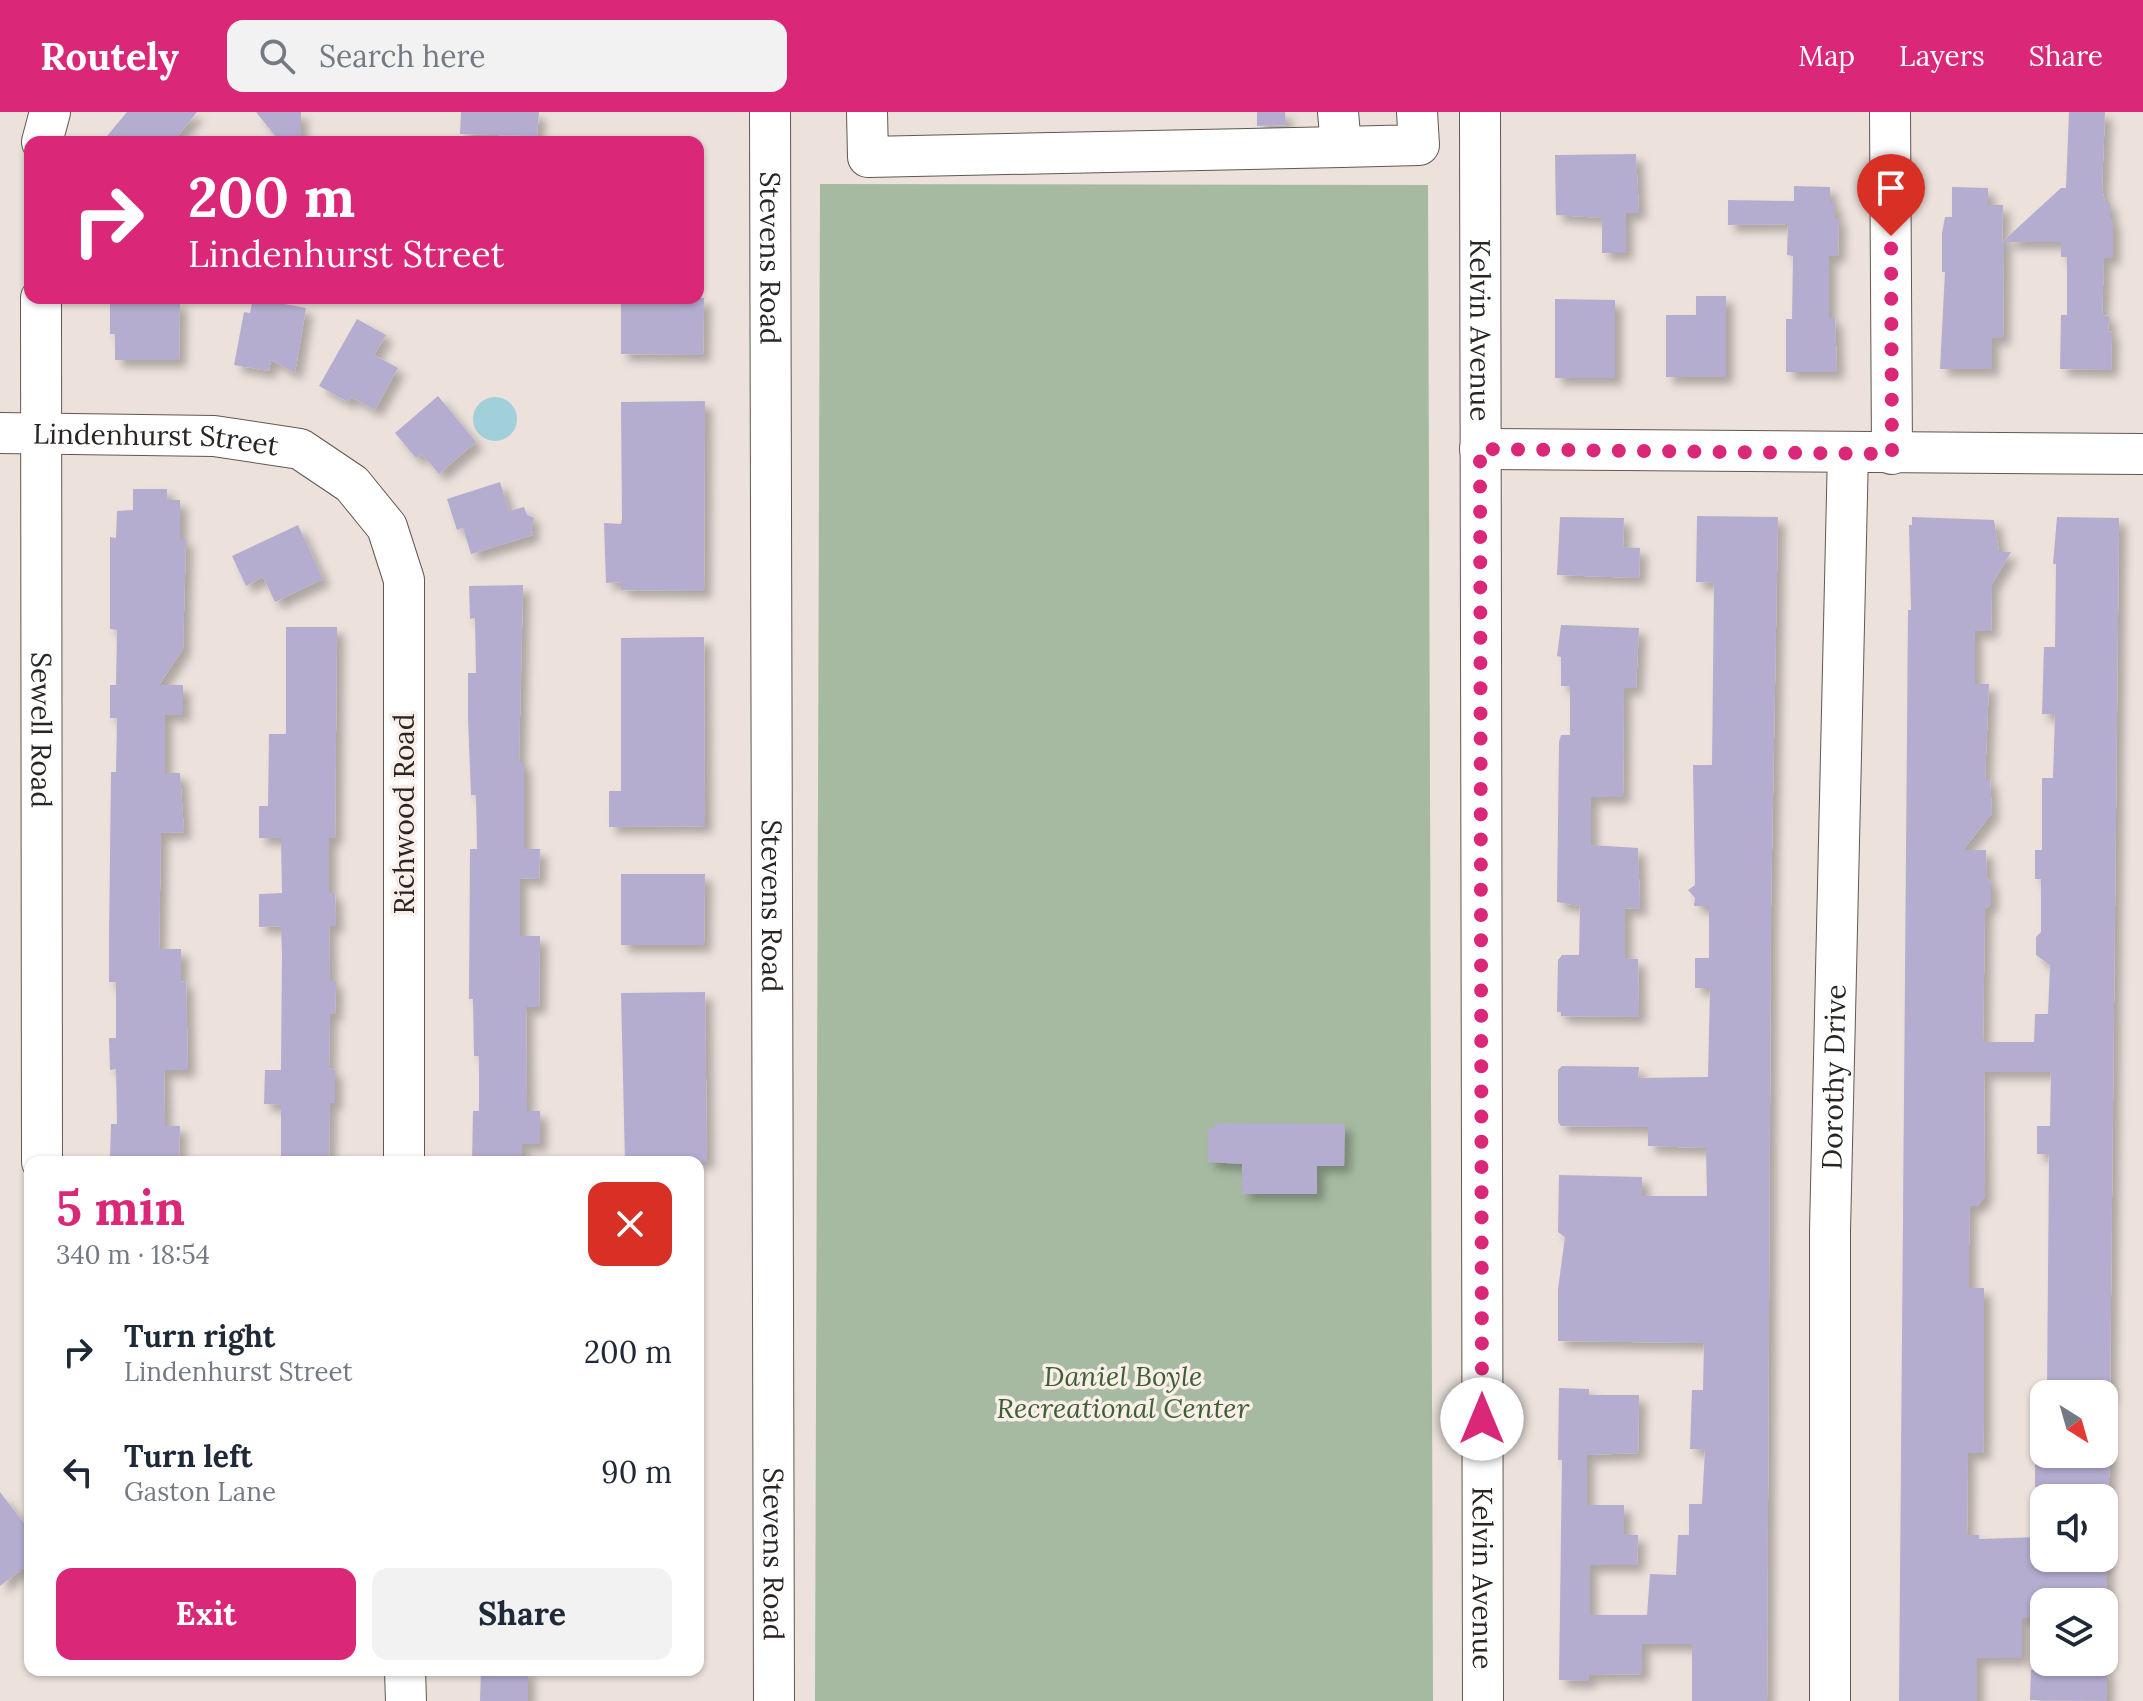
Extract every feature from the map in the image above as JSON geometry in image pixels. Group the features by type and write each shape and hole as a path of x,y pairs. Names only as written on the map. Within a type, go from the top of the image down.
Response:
{"street":[{"path":"44,136 50,112"},
{"name":"Stevens Road","path":"770,112 774,1701"},
{"path":"867,112 868,157 1339,129 1419,145 1417,112"},
{"name":"Kelvin Avenue","path":"1480,112 1483,1701"},
{"path":"1890,112 1892,454"},
{"name":"Sewell Road","path":"41,304 42,1156"},
{"name":"Lindenhurst Street","path":"0,433 214,436 300,449 349,482"},
{"path":"1480,449 2143,454"},
{"name":"Dorothy Drive","path":"1830,1701 1830,1231 1848,452"},
{"name":"Richwood Road","path":"349,482 387,527 404,580 404,1156"},
{"path":"405,1676 406,1701"}],"green space":[{"name":"Daniel Boyle Recreational Center","path":"820,184 1428,185 1433,1701 815,1701"}],"water":[{"path":"495,397 511,403 517,419 511,435 495,441 479,435 473,419 479,403"}],"building":[{"path":"127,112 197,112 178,136 107,136"},
{"path":"256,112 301,112 301,136 275,136"},
{"path":"461,112 539,112 537,136 460,134"},
{"path":"1257,112 1285,112 1286,125 1257,126"},
{"path":"2069,112 2105,112 2102,188 2105,203 2110,203 2110,219 2113,219 2113,258 2104,258 2102,315 2109,316 2108,331 2112,332 2111,370 2060,369 2061,315 2067,315 2067,257 2061,257 2061,242 2004,242 2003,338 1992,338 1992,369 1940,369 1945,272 1942,272 1942,233 1945,217 1952,217 1952,187 1988,188 1988,205 2003,205 2002,242 2061,188 2066,188"},
{"path":"1636,154 1639,213 1626,213 1626,253 1602,253 1602,218 1556,215 1555,155"},
{"path":"1794,186 1830,187 1830,203 1835,203 1835,218 1839,218 1838,256 1829,256 1829,318 1835,318 1837,372 1786,372 1786,319 1792,319 1793,256 1787,255 1788,224 1728,225 1728,200 1794,201"},
{"path":"1696,296 1726,296 1726,377 1666,377 1666,315 1696,315"},
{"path":"1555,299 1615,300 1615,378 1555,378"},
{"path":"110,304 180,304 179,360 115,360 115,334 110,334"},
{"path":"252,304 285,304 306,308 295,373 271,360 269,371 234,365 244,312 250,313"},
{"path":"621,304 704,304 703,355 621,354"},
{"path":"357,319 386,335 374,355 398,368 375,410 351,397 348,402 319,386"},
{"path":"438,396 476,442 439,474 422,454 416,458 395,433"},
{"path":"705,401 704,591 621,590 621,582 606,583 604,523 621,524 622,519 621,402"},
{"path":"500,482 509,511 524,507 527,515 534,518 531,527 533,535 471,554 463,528 457,530 447,499"},
{"path":"133,489 167,489 167,500 180,500 180,539 186,539 183,649 159,685 183,685 183,715 165,715 165,773 180,773 184,832 161,833 159,949 181,949 181,982 186,981 188,1070 164,1070 165,1125 180,1126 179,1156 110,1156 111,1124 117,1124 116,1069 110,1070 109,1038 116,1038 116,982 109,982 109,940 111,772 116,772 117,718 110,718 110,685 116,685 117,630 110,629 110,537 116,538 117,511 133,510"},
{"path":"1697,516 1778,517 1771,907 1767,1701 1692,1701 1692,1644 1642,1644 1642,1674 1589,1675 1589,1681 1559,1680 1562,1460 1558,1460 1559,1388 1589,1389 1589,1395 1639,1395 1638,1453 1587,1455 1587,1505 1624,1505 1624,1534 1638,1535 1637,1565 1590,1565 1590,1615 1647,1615 1650,1574 1676,1575 1678,1535 1689,1535 1689,1504 1702,1504 1705,1450 1690,1449 1692,1390 1703,1390 1704,1343 1558,1341 1558,1289 1565,1237 1558,1232 1559,1175 1642,1177 1642,1196 1707,1196 1706,1148 1648,1146 1648,1127 1561,1126 1558,1122 1558,1070 1562,1066 1639,1067 1638,1078 1708,1077 1710,988 1695,988 1695,958 1709,958 1709,906 1694,906 1695,898 1688,890 1695,885 1693,765 1712,765 1714,583 1696,582"},
{"path":"1560,517 1624,518 1623,547 1640,548 1639,578 1557,575"},
{"path":"1912,517 1994,520 1999,552 2011,552 1992,584 1991,631 1975,631 1975,684 1989,684 1985,779 1990,779 1992,813 1963,850 1986,850 1987,878 1991,883 1991,904 1985,909 1983,1042 2034,1042 2035,1014 2048,1014 2050,965 2036,955 2036,937 2041,932 2041,879 2035,879 2035,850 2042,850 2042,778 2053,778 2055,714 2042,714 2044,647 2055,647 2056,564 2053,564 2057,517 2119,518 2110,1380 2047,1380 2049,1154 2037,1154 2037,1126 2050,1126 2051,1072 1984,1072 1985,1196 1977,1206 1970,1206 1969,1246 1969,1288 1984,1288 1984,1422 1983,1453 1968,1453 1967,1535 1979,1535 1979,1539 2030,1537 2030,1572 2107,1572 2107,1588 2030,1588 2030,1618 2022,1618 2022,1658 1977,1658 1977,1701 1899,1701 1908,610 1911,610 1909,525 1912,525"},
{"path":"298,525 323,579 275,602 263,577 246,586 232,556"},
{"path":"523,585 519,762 524,762 524,849 540,849 539,879 520,878 520,936 540,936 539,1007 526,1007 527,1111 540,1111 540,1144 522,1144 522,1156 472,1156 473,1111 479,1111 479,1056 474,1056 473,999 469,999 470,849 477,849 476,795 471,795 468,718 468,673 476,673 475,618 470,619 469,586"},
{"path":"1561,625 1639,628 1636,688 1624,688 1623,797 1591,797 1591,845 1638,848 1640,909 1625,908 1625,958 1638,959 1639,1017 1561,1016 1561,1012 1557,1012 1558,960 1562,955 1579,955 1580,906 1557,902 1559,742 1561,735 1570,735 1570,686 1561,686 1561,657 1557,656"},
{"path":"286,627 337,627 335,838 329,838 329,893 335,893 336,926 329,926 330,981 336,981 335,1014 330,1014 329,1068 335,1070 335,1103 330,1103 329,1156 281,1156 281,1105 264,1104 265,1070 281,1070 282,954 281,926 259,927 259,894 282,893 281,838 259,838 259,806 268,806 269,734 286,734"},
{"path":"704,637 705,826 609,827 609,791 621,791 621,638"},
{"path":"621,874 705,874 704,945 621,945"},
{"path":"705,992 707,1162 704,1162 704,1156 625,1156 621,993"},
{"path":"1215,1123 1345,1124 1344,1166 1317,1166 1317,1194 1242,1194 1242,1164 1208,1162 1208,1128 1215,1128"},
{"path":"2035,1468 2110,1468 2108,1484 2035,1484"},
{"path":"0,1492 24,1523 24,1568 0,1586"},
{"path":"481,1676 528,1676 528,1701 480,1701"},
{"path":"2031,1676 2107,1676 2107,1701 2030,1700"}],"route":[{"path":"1482,1419 1480,449 1892,454 1891,236"}]}
